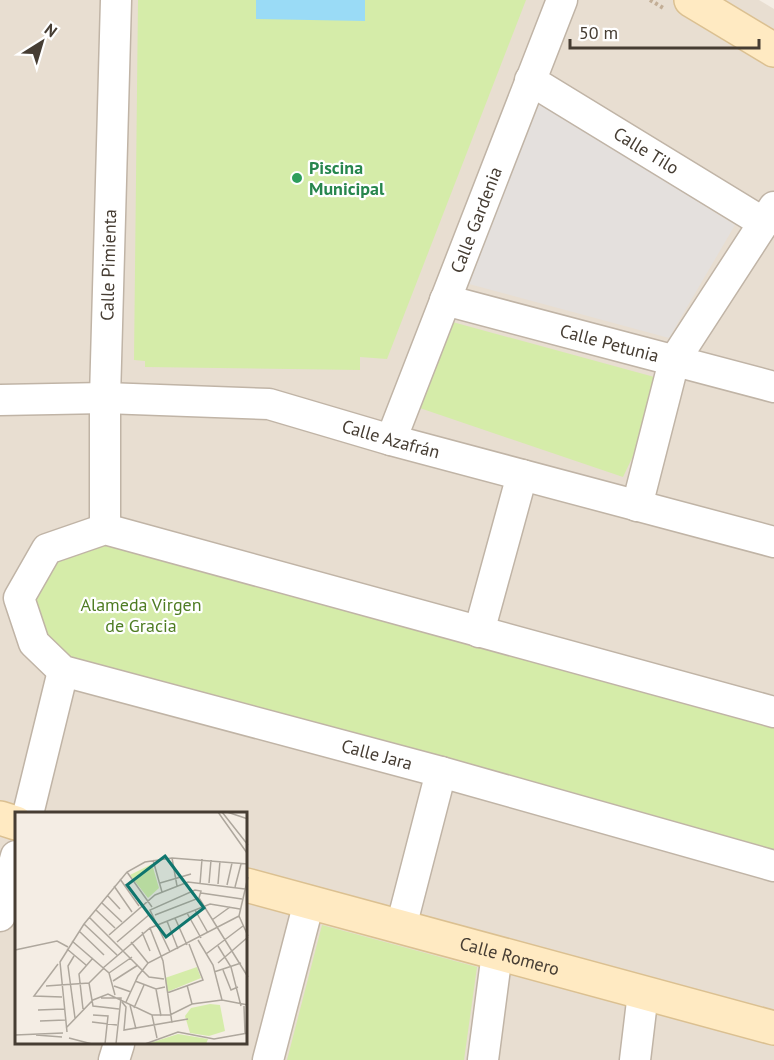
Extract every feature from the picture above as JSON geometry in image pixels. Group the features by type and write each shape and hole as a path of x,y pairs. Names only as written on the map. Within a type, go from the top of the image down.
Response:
{"street":[{"name":"Calle Pimienta","path":"105,529 105,398 116,0"},
{"name":"Calle Gardenia","path":"391,440 562,0"},
{"path":"691,0 774,50"},
{"name":"Calle Tilo","path":"530,80 769,215"},
{"path":"637,506 674,361 769,215"},
{"name":"Calle Petunia","path":"445,300 774,387"},
{"name":"Calle Azafrán","path":"0,400 105,398 270,404 391,440 774,542"},
{"path":"479,632 522,475"},
{"path":"105,529 774,712"},
{"name":"Calle Jara","path":"105,529 47,549 9,597 34,643 63,671 441,772 774,866"},
{"path":"28,812 63,671"},
{"path":"401,927 441,772"},
{"path":"0,818 15,823"},
{"path":"0,916 15,860"},
{"name":"Calle Romero","path":"248,886 774,1028"},
{"path":"268,1060 309,902"},
{"path":"483,1060 497,953"},
{"path":"635,1060 644,993"},
{"path":"114,1060 119,1045"}],"shaded area":[{"path":"0,0 759,0 774,9 774,1060 0,1060"},
{"path":"538,102 735,225 669,338 469,284"}],"green space":[{"name":"Piscina Municipal","path":"138,0 526,0 387,359 360,357 360,370 145,367 145,361 134,360"},
{"path":"438,318 669,381 623,477 405,403"},
{"name":"Alameda Virgen de Gracia","path":"106,541 774,722 774,850 68,660 40,637 33,598 54,557"},
{"path":"322,925 477,967 464,1060 287,1060"}],"water":[{"path":"256,0 365,0 365,21 256,19"}],"place":[{"name":"Piscina Municipal","path":"297,178"}]}
